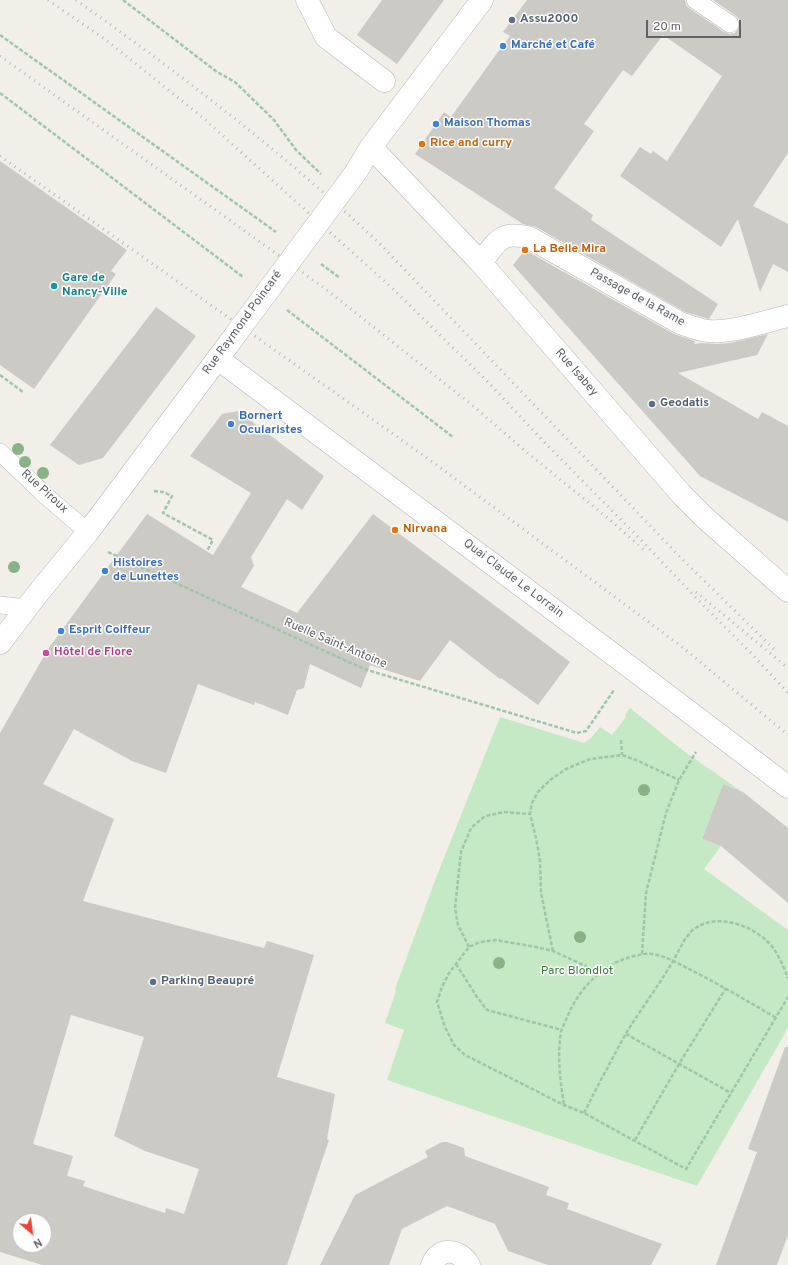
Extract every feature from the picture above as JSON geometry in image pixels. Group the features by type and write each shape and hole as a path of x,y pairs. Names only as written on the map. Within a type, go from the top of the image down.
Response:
{"street":[{"path":"307,0 326,37 384,81"},
{"name":"Rue Raymond Poincaré","path":"0,643 26,608 122,488 356,172 371,147 482,0"},
{"name":"Rue Isabey","path":"371,147 481,263 682,495 705,518 788,591"},
{"name":"Passage de la Rame","path":"481,263 496,242 506,236 518,234 530,238 680,323 692,328 707,331 726,331 788,316"},
{"name":"Quai Claude Le Lorrain","path":"224,350 630,667 788,787"},
{"path":"432,1265 436,1257 442,1253 448,1252 461,1255 469,1265"}],"lane":[{"path":"695,0 730,24"},
{"name":"Rue Piroux","path":"0,452 85,536"},
{"path":"0,605 26,608"}],"path":[{"path":"123,0 217,72 236,82 274,120 296,150 322,175"},
{"path":"0,35 282,236"},
{"path":"0,93 246,279"},
{"path":"320,264 340,278"},
{"path":"283,308 453,437"},
{"path":"0,374 23,392"},
{"path":"122,488 164,492 172,496 163,513 213,540 207,551"},
{"name":"Ruelle Saint-Antoine","path":"85,536 364,669 577,733 586,731 630,667"},
{"path":"642,954 646,893 666,813 679,780 692,756 712,730"},
{"path":"621,740 622,755"},
{"path":"553,951 541,893 540,860 530,814 532,803 538,792 550,780 566,769 590,760 622,755 679,780"},
{"path":"469,946 458,925 455,908 461,852 471,828 485,816 504,812 530,814"},
{"path":"584,1113 626,1034 673,961 685,939 696,927 708,923 721,922 736,924 753,931 768,942 777,954 788,978"},
{"path":"600,972 553,951 496,940 480,942 469,946 456,964 442,987 437,1002 444,1027 454,1045 465,1055 564,1105 584,1113 686,1169 788,997"},
{"path":"564,1105 560,1081 559,1054 562,1030 573,1005 583,991 600,972 611,964 623,959 642,954 652,954 673,961 726,988 776,1018"},
{"path":"456,964 487,1010 562,1030"},
{"path":"635,1140 679,1064 726,988"},
{"path":"626,1034 731,1093"}],"green space":[{"name":"Parc Blondlot","path":"630,708 685,752 741,791 723,784 702,839 721,846 704,869 788,930 788,1028 697,1186 387,1080 404,1030 385,1023 396,991 395,989 436,878 500,717 584,743 591,738 600,727 612,735 626,717 625,715"}],"building":[{"path":"382,0 444,0 397,64 357,35"},
{"path":"527,0 685,0 686,5 689,8 724,32 730,34 735,33 738,29 740,24 739,19 713,0 788,0 788,153 753,206 788,224 788,272 773,264 760,292 738,219 721,247 620,176 640,147 651,154 653,151 667,161 722,76 663,35 632,76 623,70 584,124 594,131 554,188 593,215 591,220 718,304 709,319 685,312 536,227 523,224 415,154 444,112 451,117 510,36 503,32"},
{"name":"Gare de Nancy-Ville","path":"0,161 127,250 111,271 116,274 34,389 0,365"},
{"path":"525,250 674,334 695,341 694,344 730,343 768,334 757,355 678,373 758,419 762,412 788,426 788,522 700,476 513,265"},
{"path":"156,307 196,336 103,458 79,465 50,445"},
{"path":"238,411 324,476 302,510 287,499 251,557 254,566 241,587 297,613 373,514 570,662 538,705 501,678 500,679 450,640 420,681 370,665 361,688 310,664 304,688 297,690 288,715 255,702 254,705 198,684 166,773 132,761 74,729 43,784 114,819 83,901 264,948 267,941 314,955 277,1077 335,1094 327,1139 329,1140 287,1265 42,1265 0,1252 0,733 48,649 147,514 213,555 251,493 190,456 222,414","holes":["71,1015 144,1037 114,1136 145,1151 199,1169 184,1214 166,1208 165,1213 83,1186 85,1181 67,1176 73,1156 33,1144"]},
{"path":"723,784 743,792 788,828 788,903 721,846 702,839"},
{"path":"785,1047 788,1047 788,1235 777,1265 716,1265 757,1152 748,1149"},
{"path":"442,1142 447,1142 464,1148 465,1156 549,1187 546,1195 569,1203 567,1209 662,1244 651,1265 548,1265 508,1251 495,1224 447,1206 402,1229 389,1265 320,1265 355,1195 428,1157 425,1151"}],"railway":[{"path":"48,0 106,40 202,117 392,288 486,380 547,445 752,654 788,693"},
{"path":"76,0 233,117 308,179 381,245 682,559 775,650"},
{"path":"0,56 323,287 472,405 644,550"},
{"path":"0,156 423,455 681,646 788,735"},
{"path":"696,592 788,668"}],"place":[{"name":"Assu2000","path":"512,20"},
{"name":"Marché et Café","path":"503,46"},
{"name":"Maison Thomas","path":"436,124"},
{"name":"Rice and curry","path":"422,144"},
{"name":"La Belle Mira","path":"525,250"},
{"name":"Gare de Nancy-Ville","path":"54,286"},
{"name":"Geodatis","path":"652,404"},
{"name":"Bornert Ocularistes","path":"231,424"},
{"name":"Nirvana","path":"395,530"},
{"name":"Histoires de Lunettes","path":"105,571"},
{"name":"Esprit Coiffeur","path":"61,631"},
{"name":"Hôtel de Flore","path":"46,653"},
{"name":"Parking Beaupré","path":"153,982"}]}
